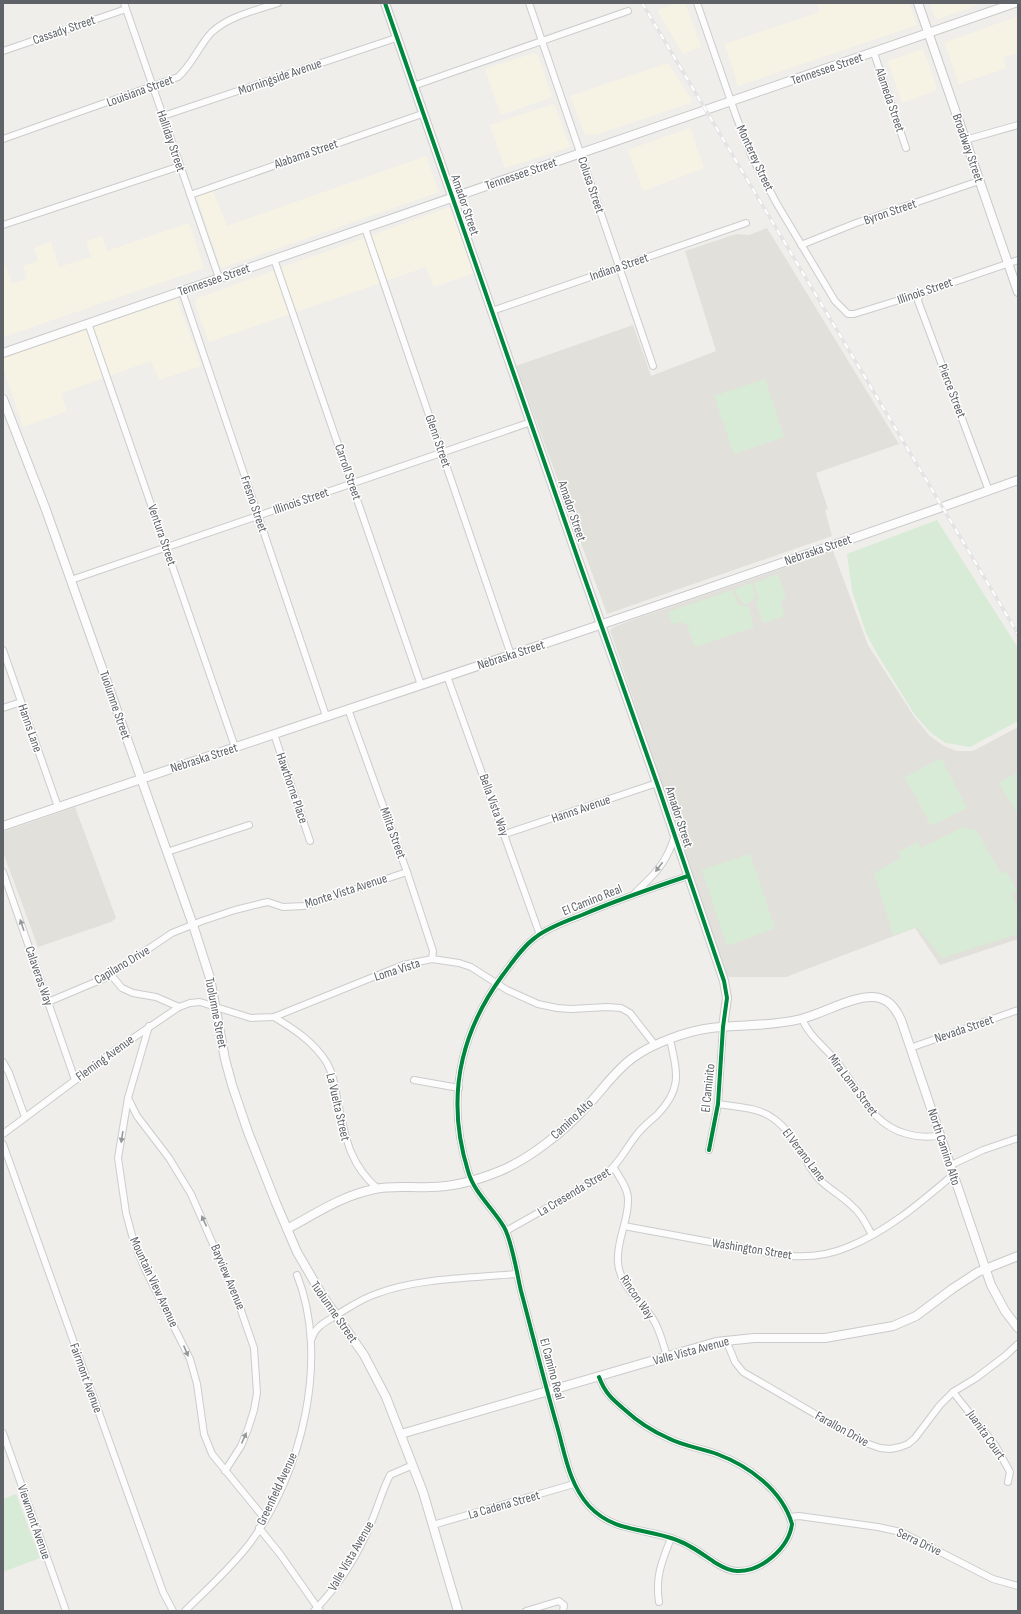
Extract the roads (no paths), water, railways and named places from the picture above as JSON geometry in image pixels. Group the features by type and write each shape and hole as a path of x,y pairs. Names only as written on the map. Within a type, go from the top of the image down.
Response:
{"street":[{"name":"Louisiana Street","path":"3,139 178,77 186,71 211,33 217,28 232,19 278,3"},
{"name":"Amador Street","path":"385,3 412,86 492,310 675,835 726,990 727,998 723,1027"},
{"name":"Colusa Street","path":"529,3 653,366"},
{"name":"Monterey Street","path":"697,3 731,102 752,157 777,204 835,302"},
{"name":"Broadway Street","path":"918,3 1018,292"},
{"name":"Tennessee Street","path":"3,353 1017,4"},
{"name":"Halliday Street","path":"125,6 219,278"},
{"name":"Cassady Street","path":"3,51 125,6"},
{"path":"412,86 628,12"},
{"name":"Morningside Avenue","path":"163,116 396,38"},
{"name":"Alameda Street","path":"874,53 906,148"},
{"name":"Alabama Street","path":"190,195 422,114"},
{"path":"965,140 1018,125"},
{"path":"3,225 180,166"},
{"name":"Byron Street","path":"801,244 856,223 979,181"},
{"name":"Indiana Street","path":"492,310 746,223"},
{"name":"Glenn Street","path":"365,228 511,655"},
{"name":"Carroll Street","path":"274,259 421,685"},
{"name":"Illinois Street","path":"835,302 848,314 854,314 922,293 1018,260"},
{"name":"Fresno Street","path":"182,291 326,716"},
{"name":"Pierce Street","path":"922,293 919,296 918,301 989,490"},
{"name":"Ventura Street","path":"88,323 235,747"},
{"name":"Tuolumne Street","path":"3,399 71,580 193,925 210,978 221,1044 235,1095 248,1132 287,1229 308,1273 372,1367 386,1398 423,1492 458,1611"},
{"name":"Illinois Street","path":"71,580 531,422"},
{"name":"Nebraska Street","path":"3,826 326,716 601,625 1018,480"},
{"name":"Hanns Lane","path":"3,650 58,807"},
{"name":"Bella Vista Way","path":"448,676 540,935"},
{"path":"3,708 21,702"},
{"name":"Milita Street","path":"348,709 407,872 433,951 432,959"},
{"name":"Hawthorne Place","path":"274,734 310,841"},
{"name":"Hanns Avenue","path":"505,834 657,783"},
{"path":"167,852 249,825"},
{"path":"634,894 654,874 662,863 668,854 675,835"},
{"name":"Calaveras Way","path":"3,872 75,1080"},
{"name":"Monte Vista Avenue","path":"193,925 235,910 268,902 283,907 304,906 407,872"},
{"name":"El Camino Real","path":"688,876 634,894 558,925 536,937 518,955 497,983 477,1017 466,1045 459,1088 459,1132 472,1182 506,1231 547,1392 574,1484 591,1508 608,1521 626,1528 671,1538 687,1544 728,1570 739,1571 751,1569 762,1564 780,1548 791,1531 792,1524 790,1517"},
{"name":"Capilano Drive","path":"48,1002 105,978 172,933 193,925"},
{"name":"Loma Vista","path":"215,1007 251,1018 274,1017 403,965 432,959 459,963 471,967 522,998 538,1004 557,1008 621,1008 630,1013 655,1045"},
{"path":"111,974 122,988 156,997 179,1007"},
{"name":"North Camino Alto","path":"850,1002 872,997 885,1000 891,1003 901,1020 991,1285 1005,1311 1018,1328"},
{"name":"Fleming Avenue","path":"3,1134 149,1026 179,1007 190,1003 200,1002 215,1007"},
{"name":"Camino Alto","path":"287,1229 335,1203 377,1188 432,1187 472,1182 502,1170 548,1141 585,1108 626,1063 633,1057 655,1045 670,1039 710,1028 763,1025 802,1019 850,1002"},
{"name":"Nevada Street","path":"910,1048 1018,1010"},
{"name":"La Vuelta Street","path":"274,1017 311,1042 327,1063 334,1082 348,1146 359,1170 377,1188"},
{"name":"Mira Loma Street","path":"802,1019 806,1029 838,1062 869,1108 884,1124 894,1130 912,1135 927,1137 940,1135"},
{"name":"Mountain View Avenue","path":"149,1026 128,1098 118,1158 122,1192 133,1239 144,1267 190,1359 197,1384 204,1434 212,1454 225,1472 265,1519"},
{"name":"El Caminito","path":"709,1150 718,1104 723,1027"},
{"name":"La Cresenda Street","path":"506,1231 605,1175 614,1168 635,1136 667,1105 674,1091 677,1080 670,1039"},
{"path":"3,1062 9,1073 25,1117"},
{"path":"414,1080 459,1088"},
{"name":"Bayview Avenue","path":"128,1098 137,1116 169,1158 191,1194 234,1292 250,1333 254,1348 257,1393 254,1410 241,1446 225,1472"},
{"name":"El Verano Lane","path":"718,1104 765,1113 774,1119 790,1136 820,1179 851,1204 862,1216 872,1234"},
{"path":"951,1165 983,1150 1018,1138"},
{"name":"Fairmont Avenue","path":"3,1144 163,1592 173,1611"},
{"name":"Rincon Way","path":"614,1168 624,1185 628,1198 624,1226 618,1248 620,1273 627,1287 653,1320 661,1336 667,1356"},
{"name":"Washington Street","path":"624,1226 777,1255 813,1256 848,1247 890,1225 953,1175"},
{"name":"Valle Vista Avenue","path":"401,1434 726,1340 754,1338 824,1338 893,1326 916,1316 952,1289 985,1269 1018,1256"},
{"path":"336,1316 374,1294 400,1286 517,1274"},
{"name":"Greenfield Avenue","path":"297,1275 304,1293 312,1340"},
{"name":"Greenfield Avenue","path":"185,1611 233,1563 250,1543 265,1519 292,1463 306,1416 312,1340 314,1333 318,1326 336,1316"},
{"name":"Farallon Drive","path":"726,1340 735,1362 743,1372 864,1442 880,1448 900,1447 915,1438 940,1405 953,1392 976,1378 1018,1344"},
{"path":"599,1377 608,1396 636,1419 668,1439 717,1454 753,1472 767,1484 779,1498 790,1517"},
{"name":"Juanita Court","path":"953,1392 995,1445 1010,1472 1008,1482"},
{"name":"Viewmont Avenue","path":"3,1434 66,1611"},
{"name":"Valle Vista Avenue","path":"317,1610 340,1580 364,1539 382,1491 390,1475 413,1466"},
{"name":"La Cadena Street","path":"433,1525 574,1484"},
{"name":"Serra Drive","path":"790,1517 799,1516 878,1527 901,1532 993,1579 1018,1586"},
{"path":"259,1528 280,1554 317,1610"},
{"path":"659,1602 657,1588 658,1577 671,1538"},
{"path":"526,1611 559,1600 564,1605 563,1611"}],"railway":[{"path":"642,3 1018,634"}]}
